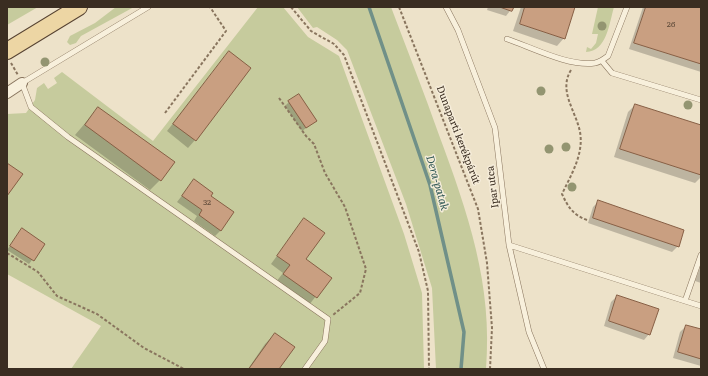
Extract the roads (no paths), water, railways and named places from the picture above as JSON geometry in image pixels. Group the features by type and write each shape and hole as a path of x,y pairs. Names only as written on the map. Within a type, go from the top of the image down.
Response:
{"main road":[{"path":"9,57 79,7"}],"street":[{"path":"7,93 22,83"}],"lane":[{"path":"148,7 22,83 31,107 68,136 328,320 325,341 305,369"},
{"name":"Ipar utca","path":"446,7 458,30 495,128 509,245 528,332 544,369"},
{"path":"507,38 560,58 576,62 594,63 602,61 608,56 614,44 627,7"},
{"path":"602,61 612,72 701,100"},
{"path":"509,245 701,306"},
{"path":"685,301 701,255"}],"waterway":[{"name":"Dera-patak","path":"369,7 430,185 464,332 461,369"}]}
